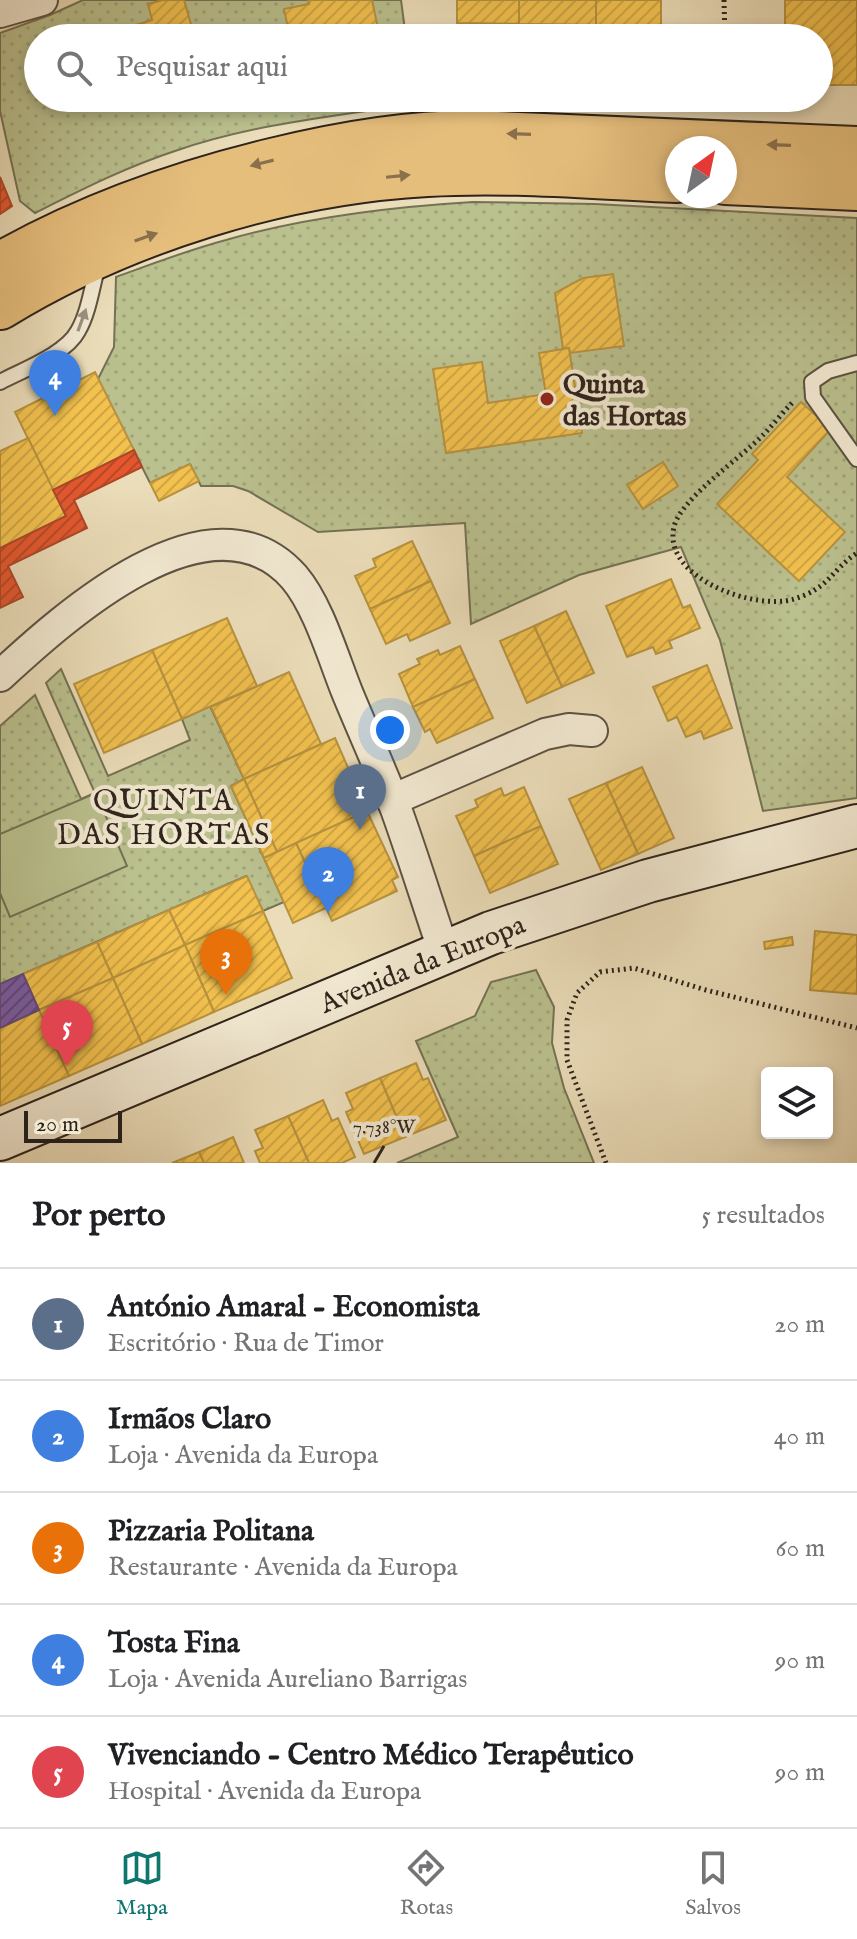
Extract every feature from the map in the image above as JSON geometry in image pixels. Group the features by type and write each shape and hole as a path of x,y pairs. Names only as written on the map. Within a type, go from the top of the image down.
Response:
{"main road":[{"path":"4,260 132,202 184,184 298,154 396,137 486,133 857,149"},
{"path":"0,307 101,254 148,236 234,208 308,190 376,179 480,172 665,180"},
{"path":"737,183 857,188"},
{"name":"Avenida da Europa","path":"0,1139 491,933 648,881 857,826"},
{"name":"Avenida da Europa","path":"0,1160 346,1014 628,914 758,874 857,848"}],"street":[{"path":"0,12 42,0"},
{"path":"0,676 65,618 112,585 190,549 233,543 272,559 285,568 303,590 392,800 444,952"},
{"path":"392,800 545,734 569,729 592,731"}],"lane":[{"path":"0,382 73,339 80,329 101,254"},
{"path":"857,363 828,371 812,382 813,397 857,459"}],"path":[{"path":"724,0 725,24"},
{"path":"812,382 763,435 695,495 674,524 672,542 683,565 706,583 750,599 791,600 802,596 824,586 847,559 857,553"},
{"path":"606,1163 567,1060 567,1020 577,993 600,972 634,968 706,990 857,1028"}],"green space":[{"path":"83,0 401,0 404,24 25,24"},
{"path":"24,24 24,112 361,112 294,122 204,142 121,172 35,213 20,201 0,111 0,33"},
{"path":"473,202 595,204 857,218 857,798 763,811 720,640 681,547 579,575 471,624 465,523 318,532 248,491 233,486 201,486 190,464 150,483 98,379 114,347 116,277 198,248 256,232 317,219"},
{"path":"61,669 108,776 190,740 182,719 210,706 244,779 231,786 284,902 263,911 246,876 0,984 0,726 35,695 81,799 95,793 46,683"},
{"path":"96,793 127,866 10,917 0,893 0,834"},
{"path":"536,970 554,1007 552,1043 564,1088 594,1163 397,1163 458,1137 416,1041 475,1016 491,982"}],"building: Moradias":[{"path":"184,0 191,24 139,24 152,20 148,4"},
{"path":"308,0 372,0 377,24 287,24 284,9 309,4"},
{"path":"457,0 519,0 519,24 457,23"},
{"path":"519,0 596,0 596,24 519,24"},
{"path":"596,0 661,0 661,24 596,24"},
{"path":"785,0 857,0 857,85 833,85 833,24 785,24"},
{"path":"613,274 624,346 570,353 569,348 563,349 555,293 583,278"},
{"name":"Quinta das Hortas","path":"569,348 582,433 446,453 433,369 482,362 488,403 546,394 539,353"},
{"path":"95,372 134,450 53,490 15,412"},
{"path":"801,402 831,429 787,477 845,532 799,581 717,504 758,460 752,454"},
{"path":"28,438 66,516 0,548 0,451"},
{"path":"663,462 678,486 643,509 627,485"},
{"path":"190,464 199,481 159,501 150,483"},
{"path":"412,541 431,581 370,609 355,576 376,567 373,559"},
{"path":"671,579 683,608 690,605 700,628 669,641 672,648 656,654 653,647 627,657 606,606"},
{"path":"431,581 450,623 410,641 407,634 386,644 370,609"},
{"path":"566,611 594,673 562,687 534,626"},
{"path":"227,618 257,686 182,719 152,650"},
{"path":"534,626 562,687 527,703 500,641"},
{"path":"460,646 475,679 413,707 399,674 420,664 417,659 438,650 440,655"},
{"path":"152,650 182,719 104,753 74,684"},
{"path":"707,665 732,728 704,739 701,731 686,737 677,717 668,721 653,687"},
{"path":"289,672 321,744 244,779 211,707"},
{"path":"475,679 493,718 437,743 430,729 425,732 413,707"},
{"path":"335,738 367,811 277,852 244,779"},
{"path":"642,767 674,838 638,854 606,783"},
{"path":"244,779 277,852 264,858 231,786"},
{"path":"606,783 638,854 601,870 569,799"},
{"path":"524,787 541,826 474,856 456,816 478,807 475,800 501,788 504,796"},
{"path":"367,811 398,877 392,880 397,891 332,921 296,843"},
{"path":"541,826 558,864 490,893 474,856"},
{"path":"296,843 326,908 293,923 264,858"},
{"path":"247,876 263,911 185,945 169,910"},
{"path":"169,910 185,945 113,978 97,942"},
{"path":"263,911 292,978 214,1012 185,945"},
{"path":"815,931 857,935 857,994 810,990"},
{"path":"792,937 793,945 765,949 764,942"},
{"path":"97,942 113,978 39,1010 23,974"},
{"path":"185,945 214,1012 142,1044 113,978"},
{"path":"113,978 142,1044 69,1076 39,1010"},
{"path":"39,1010 69,1076 0,1106 0,1028"},
{"path":"416,1063 423,1080 428,1078 446,1120 405,1137 380,1078"},
{"path":"380,1078 405,1137 364,1154 346,1112 353,1109 346,1093"},
{"path":"323,1100 332,1121 338,1118 355,1157 342,1163 309,1163 288,1116"},
{"path":"288,1116 309,1163 260,1163 255,1151 263,1148 255,1130"},
{"path":"233,1137 244,1163 204,1163 199,1152"},
{"path":"199,1152 204,1163 172,1163"}],"building: Comércio":[{"path":"0,177 12,206 0,214"},
{"path":"134,450 142,467 74,500 87,528 8,566 23,597 0,608 0,548 66,516 53,490"}],"building: Escritórios":[{"path":"23,974 39,1010 0,1028 0,984"}],"place":[{"name":"Quinta das Hortas","path":"547,399"},
{"name":"Tosta Fina","path":"55,416"},
{"name":"António Amaral - Economista","path":"360,830"},
{"name":"Irmãos Claro","path":"328,913"},
{"name":"Pizzaria Politana","path":"226,995"},
{"name":"Vivenciando - Centro Médico Terapêutico","path":"67,1066"}],"district":[{"name":"QUINTA DAS HORTAS","path":"164,817"}]}
